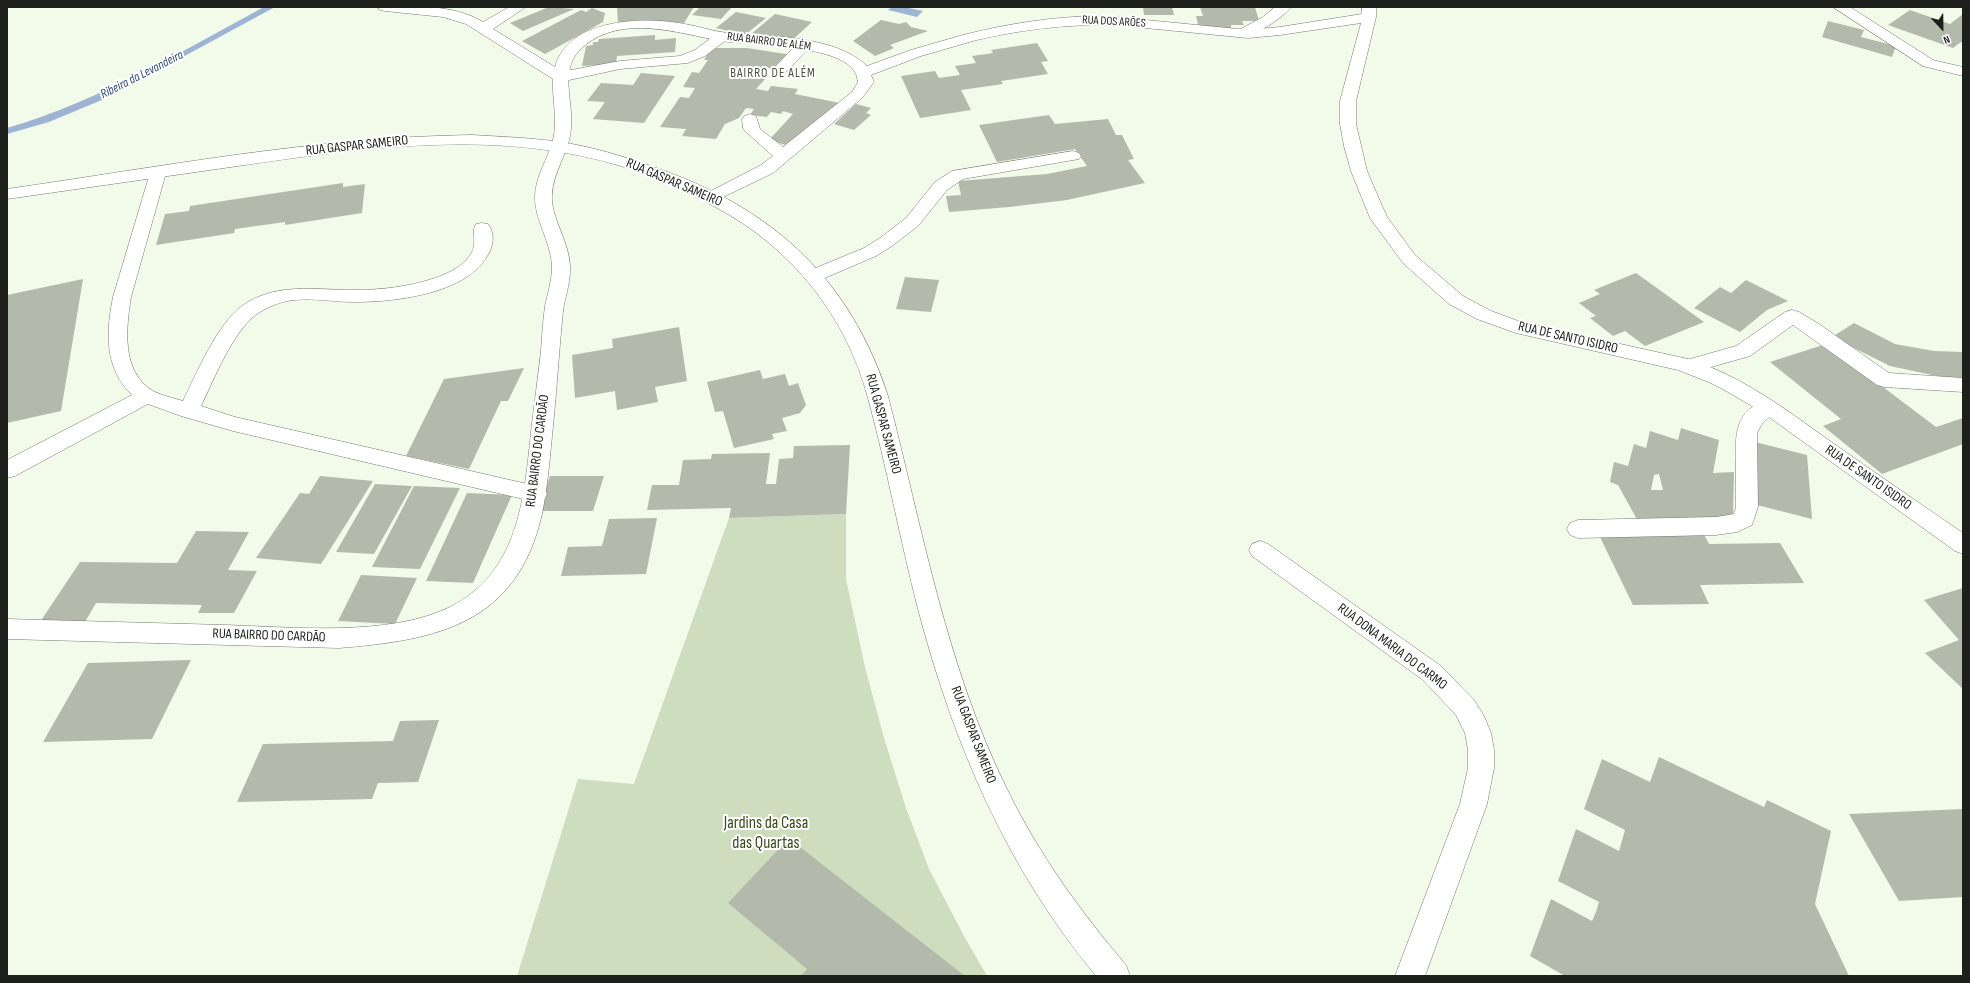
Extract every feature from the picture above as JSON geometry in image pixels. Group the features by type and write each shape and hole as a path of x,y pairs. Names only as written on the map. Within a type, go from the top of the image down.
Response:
{"street":[{"path":"385,7 444,13 465,18 484,28 560,77 620,65 684,60 700,53 721,37"},
{"path":"484,28 519,7"},
{"path":"1242,34 1268,20 1284,7"},
{"path":"1840,7 1928,63 1963,72"},
{"name":"RUA DOS ARÕES","path":"865,72 916,53 968,38 1000,30 1052,21 1115,21 1242,34 1275,32 1369,12"},
{"name":"RUA DE SANTO ISIDRO","path":"1369,12 1348,101 1348,124 1359,171 1380,218 1408,259 1456,300 1484,315 1516,327 1690,366 1727,381 1768,407 1963,545"},
{"name":"RUA BAIRRO DE ALÉM","path":"559,147 563,123 560,77 562,65 573,49 591,36 608,29 630,25 658,25 694,29 721,37 827,50 848,57 865,72"},
{"path":"780,70 803,46"},
{"path":"713,197 756,176 784,156 857,95 866,82 865,72"},
{"path":"750,118 751,128 754,132 784,156"},
{"name":"RUA GASPAR SAMEIRO","path":"7,194 289,153 390,142 473,140 559,147 623,161 713,197 777,240 792,252 828,292 858,344 876,391 929,606 959,703 976,748 1007,817 1024,849 1070,918 1090,947 1115,976"},
{"name":"RUA BAIRRO DO CARDÃO","path":"7,629 339,638 384,635 426,626 463,611 491,591 507,570 522,543 536,494 554,307 561,270 559,251 546,215 543,197 548,174 559,147"},
{"path":"814,276 864,256 886,242 912,222 941,186 958,175 1073,156"},
{"path":"158,172 122,297 118,318 117,340 121,362 130,381 146,396 188,411 233,424 536,494"},
{"path":"188,411 234,325 248,311 267,300 293,294 355,296 390,294 438,283 466,271 477,261 484,247 482,228"},
{"path":"1690,366 1743,351 1792,316 1812,328 1884,380 1963,386"},
{"path":"7,470 146,396"},
{"path":"1578,529 1716,526 1732,525 1744,520 1747,507 1746,439 1748,428 1752,419 1768,407"},
{"name":"RUA DONA MARIA DO CARMO","path":"1260,550 1432,673 1453,693 1468,713 1477,731 1481,748 1477,790 1410,976"}],"green space":[{"name":"Jardins da Casa das Quartas","path":"846,514 846,579 865,667 884,738 906,808 929,869 987,976 517,976 578,779 634,784 729,518"}],"water":[{"path":"892,7 904,7 923,11 917,17 888,10"}],"building":[{"path":"549,7 574,9 523,31 510,23"},
{"path":"617,7 694,7 684,23 649,21 618,23"},
{"path":"700,7 732,7 721,19 692,15"},
{"path":"1143,7 1172,7 1174,15 1144,15"},
{"path":"1200,7 1255,7 1259,21 1242,21 1244,25 1231,25 1231,28 1199,28 1196,16 1203,16"},
{"path":"592,8 605,13 603,22 545,54 522,41 581,10 586,12"},
{"path":"1910,10 1950,24 1963,14 1963,43 1961,42 1953,48 1888,25"},
{"path":"736,12 766,18 745,35 716,28"},
{"path":"775,14 812,22 789,43 751,34"},
{"path":"881,20 899,24 906,22 911,27 928,31 890,45 894,48 875,56 853,41"},
{"path":"1828,21 1864,30 1861,37 1896,46 1892,57 1822,37"},
{"path":"655,35 655,40 676,38 675,52 617,56 616,64 582,66 586,46 593,45 593,42 598,42 599,39"},
{"path":"1037,43 1048,61 1041,62 1048,74 1001,81 1003,84 961,90 971,110 920,118 901,76 935,71 939,78 960,75 955,66 976,63 972,56 993,53 991,50"},
{"path":"711,48 747,48 792,55 776,70 768,68 761,76 767,77 756,89 768,91 771,86 798,89 795,94 840,103 789,146 769,140 793,114 783,111 781,114 771,112 767,117 750,115 754,109 746,108 739,118 725,124 716,139 682,136 686,129 660,127 680,97 689,98 695,88 683,87 692,72 699,73 708,60 704,60"},
{"path":"641,73 675,76 644,123 593,119 605,102 587,101 601,83 633,85"},
{"path":"856,104 871,108 866,113 871,115 854,130 834,124"},
{"path":"1049,115 1055,124 1108,119 1116,135 1122,135 1134,159 1128,160 1145,183 1067,200 949,212 946,196 961,195 958,181 1047,174 1087,166 1075,149 997,162 979,125"},
{"path":"343,183 343,187 365,184 362,213 285,225 285,222 235,229 234,233 156,245 165,214 189,211 190,206"},
{"path":"1636,273 1704,322 1645,346 1625,331 1613,336 1590,318 1596,316 1579,303 1600,294 1594,290"},
{"path":"905,277 939,280 931,312 896,309"},
{"path":"83,279 61,411 7,423 7,295"},
{"path":"1746,280 1788,301 1767,310 1740,332 1694,308 1720,287 1731,293"},
{"path":"1854,323 1895,344 1934,351 1963,352 1963,379 1951,379 1890,366 1832,337"},
{"path":"679,327 687,381 655,387 658,402 617,410 615,391 575,398 572,355 613,348 612,339"},
{"path":"1826,344 1936,427 1963,418 1963,444 1882,474 1823,426 1841,419 1770,362"},
{"path":"524,368 508,401 501,401 469,469 406,456 444,379"},
{"path":"760,370 763,379 785,374 789,386 798,383 806,405 800,413 782,418 787,431 772,434 774,439 734,448 723,411 715,412 707,382"},
{"path":"1681,428 1719,440 1713,473 1734,472 1733,520 1639,523 1618,485 1610,482 1614,462 1628,466 1634,444 1646,448 1650,431 1678,440","holes":["1659,474 1663,490 1651,490 1654,475"]},
{"path":"1755,442 1807,455 1812,519 1757,505"},
{"path":"850,445 846,514 729,518 731,508 647,510 652,485 679,485 683,460 711,459 712,454 770,453 766,484 776,484 779,459 793,458 794,446"},
{"path":"320,476 373,481 321,564 256,558 300,493 309,494"},
{"path":"550,476 604,476 593,511 538,511"},
{"path":"375,484 412,486 374,554 336,552"},
{"path":"414,486 460,488 420,569 372,567"},
{"path":"467,493 512,495 473,583 426,581"},
{"path":"657,518 646,574 561,576 568,547 602,546 609,519"},
{"path":"196,531 249,532 228,570 257,571 234,613 198,613 202,605 96,603 85,622 40,622 80,562 177,563"},
{"path":"1702,531 1709,544 1780,543 1804,583 1700,585 1709,604 1633,605 1598,533"},
{"path":"361,575 417,578 395,624 338,621"},
{"path":"1963,588 1963,689 1925,653 1959,640 1924,600"},
{"path":"191,660 152,739 43,742 88,663"},
{"path":"439,720 418,782 378,783 372,799 237,802 263,744 393,741 400,721"},
{"path":"1659,757 1764,807 1767,800 1831,831 1815,904 1849,976 1565,976 1530,956 1551,899 1592,921 1596,912 1599,902 1558,881 1576,829 1619,851 1625,830 1584,809 1602,759 1650,782"},
{"path":"1963,809 1963,897 1899,901 1849,814"},
{"path":"789,838 965,976 801,976 807,969 728,903"}],"waterway":[{"name":"Ribeira da Levandeira","path":"7,131 45,120 106,95 271,7"}],"district":[{"name":"BAIRRO DE ALÉM","path":"773,74"}]}
